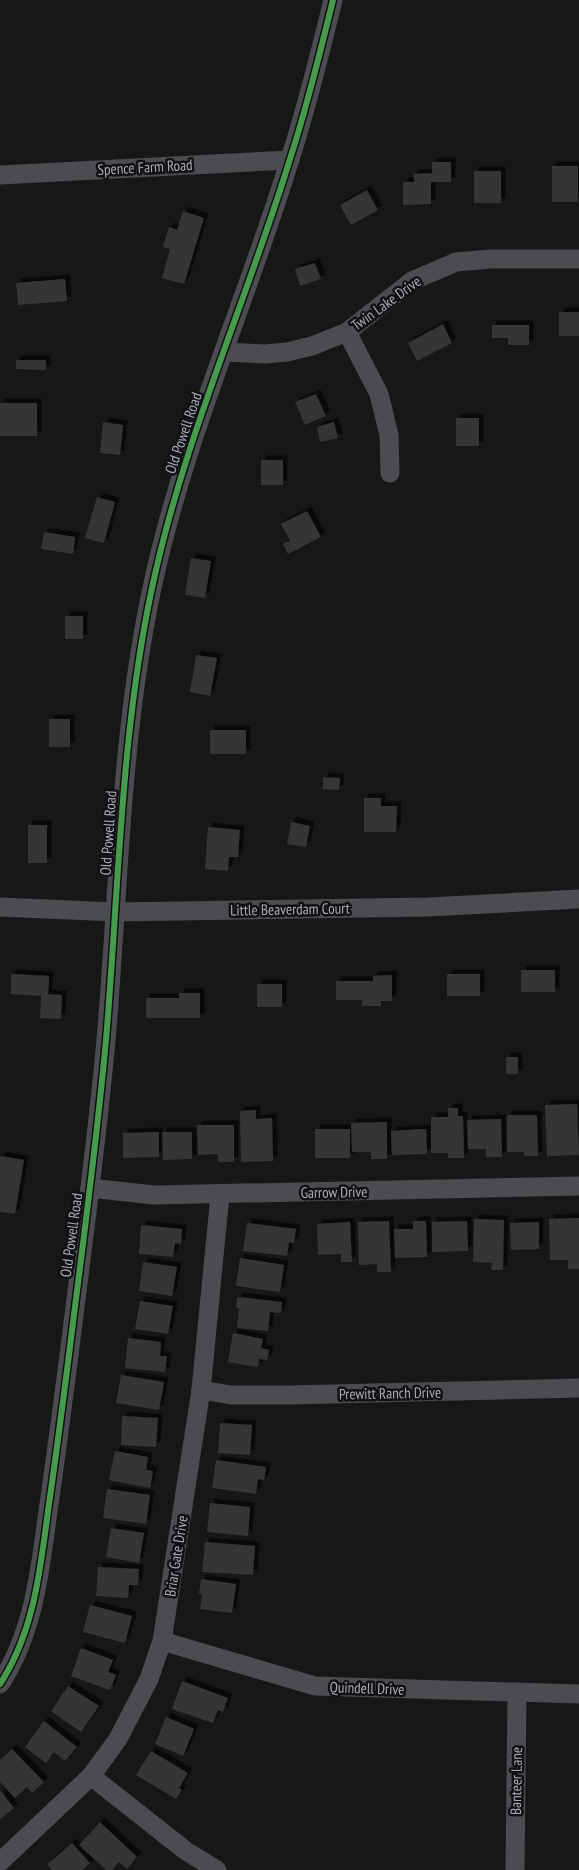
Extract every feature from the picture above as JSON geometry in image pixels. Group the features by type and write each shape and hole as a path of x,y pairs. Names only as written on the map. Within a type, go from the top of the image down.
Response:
{"street":[{"name":"Old Powell Road","path":"0,1684 14,1662 25,1636 32,1609 40,1570 59,1434 102,1085 128,736 143,634 159,555 172,505 290,160 333,0"},
{"name":"Spence Farm Road","path":"0,175 290,160"},
{"name":"Twin Lake Drive","path":"224,352 264,354 287,352 312,346 346,332 412,281 456,262 491,258 579,259"},
{"path":"346,332 379,394 389,435 390,473"},
{"name":"Little Beaverdam Court","path":"0,907 116,912 428,907 579,899"},
{"name":"Garrow Drive","path":"90,1188 154,1195 220,1195 579,1186"},
{"name":"Briar Gate Drive","path":"0,1862 91,1776 118,1739 149,1679 162,1641 176,1563 201,1390 220,1195"},
{"name":"Prewitt Ranch Drive","path":"201,1390 231,1395 289,1395 579,1388"},
{"name":"Quindell Drive","path":"162,1641 315,1686 579,1694"},
{"name":"Banteer Lane","path":"515,1870 517,1692"},
{"path":"91,1776 186,1851 217,1870"}],"building":[{"path":"432,162 451,162 451,182 431,182 431,204 403,205 403,182 414,182 414,174 432,173"},
{"path":"552,166 578,166 578,202 552,202"},
{"path":"474,171 501,171 501,203 474,203"},
{"path":"367,190 378,210 351,225 340,205"},
{"path":"183,211 204,218 184,284 162,278 170,249 163,247 169,227 177,230"},
{"path":"315,263 321,279 300,286 295,269"},
{"path":"65,279 67,301 18,305 16,283"},
{"path":"559,312 579,312 579,336 559,336"},
{"path":"443,324 452,343 417,361 408,343"},
{"path":"492,325 529,325 529,345 508,345 508,338 492,338"},
{"path":"16,360 46,360 46,370 16,369"},
{"path":"316,394 326,416 305,425 295,402"},
{"path":"0,403 37,403 37,436 0,436"},
{"path":"456,418 479,418 479,446 456,446"},
{"path":"103,422 123,425 120,455 100,453"},
{"path":"334,422 338,438 320,442 317,427"},
{"path":"261,460 283,460 283,485 261,485"},
{"path":"97,497 115,502 104,543 85,538"},
{"path":"307,511 321,537 288,554 283,544 290,541 281,524"},
{"path":"44,532 75,537 73,554 41,549"},
{"path":"191,558 211,561 205,598 185,595"},
{"path":"65,616 83,616 83,639 65,639"},
{"path":"196,655 217,658 210,696 190,692"},
{"path":"49,719 70,719 70,747 49,747"},
{"path":"210,730 246,730 246,754 210,754"},
{"path":"323,777 340,778 339,790 323,789"},
{"path":"364,798 381,798 381,806 397,806 396,832 364,832"},
{"path":"291,822 310,826 306,847 287,844"},
{"path":"28,825 47,825 47,863 28,863"},
{"path":"208,827 240,830 238,857 229,857 228,871 205,869"},
{"path":"521,970 555,970 555,992 521,992"},
{"path":"11,974 49,976 48,994 62,995 61,1019 40,1018 41,996 11,994"},
{"path":"447,974 480,974 480,996 447,996"},
{"path":"392,975 392,1001 381,1001 381,1006 362,1006 362,1000 336,1000 336,981 373,981 373,976"},
{"path":"257,984 282,984 282,1007 257,1007"},
{"path":"179,993 200,993 200,1018 146,1018 146,998 179,998"},
{"path":"506,1057 518,1057 518,1074 506,1074"},
{"path":"577,1104 579,1155 547,1156 545,1105"},
{"path":"448,1108 458,1108 458,1116 463,1116 464,1158 448,1158 448,1153 431,1153 431,1117 448,1117"},
{"path":"256,1110 256,1119 272,1118 273,1161 241,1162 240,1111"},
{"path":"507,1115 537,1115 538,1156 524,1156 524,1152 507,1152"},
{"path":"501,1119 502,1157 486,1157 486,1149 468,1149 467,1120"},
{"path":"387,1122 387,1159 371,1159 371,1152 352,1152 351,1123"},
{"path":"197,1125 234,1125 234,1162 218,1162 218,1154 198,1155"},
{"path":"315,1129 350,1129 350,1158 315,1158"},
{"path":"426,1129 427,1154 392,1155 391,1131"},
{"path":"159,1132 159,1157 123,1158 123,1133"},
{"path":"162,1132 192,1132 192,1159 163,1160"},
{"path":"0,1156 24,1160 15,1214 0,1212"},
{"path":"579,1218 579,1269 568,1269 568,1260 550,1260 549,1219"},
{"path":"474,1219 504,1220 503,1270 491,1270 492,1263 473,1262"},
{"path":"389,1221 391,1272 377,1272 377,1264 359,1265 358,1222"},
{"path":"413,1221 426,1221 427,1257 395,1258 394,1229 413,1229"},
{"path":"467,1221 468,1251 432,1252 432,1222"},
{"path":"350,1222 352,1262 341,1262 341,1254 318,1255 317,1224"},
{"path":"539,1222 539,1249 511,1250 510,1223"},
{"path":"247,1223 296,1229 294,1243 289,1242 287,1256 243,1251"},
{"path":"141,1225 182,1229 181,1244 175,1243 173,1257 139,1254"},
{"path":"240,1258 284,1265 280,1292 236,1286"},
{"path":"143,1262 177,1267 172,1296 139,1291"},
{"path":"237,1297 282,1302 281,1313 270,1312 268,1331 237,1328 239,1308 236,1308"},
{"path":"140,1301 173,1306 168,1334 135,1329"},
{"path":"233,1333 263,1339 261,1348 269,1350 267,1360 259,1359 258,1367 228,1362"},
{"path":"128,1338 161,1342 160,1356 167,1356 165,1372 125,1368"},
{"path":"121,1375 164,1382 159,1410 116,1403"},
{"path":"122,1416 158,1418 156,1447 121,1445"},
{"path":"220,1423 252,1425 250,1455 218,1453"},
{"path":"115,1451 148,1457 146,1470 153,1471 150,1488 109,1480"},
{"path":"216,1460 266,1467 264,1480 258,1479 256,1494 212,1488"},
{"path":"107,1489 150,1495 146,1524 103,1518"},
{"path":"210,1503 250,1507 248,1536 207,1532"},
{"path":"111,1528 144,1533 139,1563 106,1557"},
{"path":"205,1542 255,1546 253,1575 202,1572"},
{"path":"98,1567 139,1569 138,1585 129,1585 128,1598 96,1596"},
{"path":"201,1579 236,1584 232,1613 200,1609"},
{"path":"90,1605 132,1616 125,1643 83,1632"},
{"path":"81,1648 113,1660 108,1672 116,1675 110,1690 71,1676"},
{"path":"182,1681 228,1698 223,1712 218,1710 213,1723 172,1709"},
{"path":"68,1686 99,1706 81,1732 51,1711"},
{"path":"166,1717 194,1729 183,1756 155,1744"},
{"path":"44,1721 77,1747 65,1761 54,1752 46,1763 25,1747"},
{"path":"12,1749 44,1782 32,1793 27,1787 15,1798 0,1782 0,1760"},
{"path":"151,1751 188,1773 179,1788 182,1790 176,1799 136,1775"},
{"path":"0,1790 14,1808 0,1819"},
{"path":"100,1822 137,1857 127,1869 119,1862 112,1870 106,1870 79,1845"},
{"path":"72,1843 90,1863 83,1870 52,1870 47,1865"}],"cycle path":[{"path":"0,1684 21,1643 28,1622 34,1600 45,1534 99,1108 107,1028 127,752 142,643 152,588 180,479 273,213 296,139 333,0"}]}
